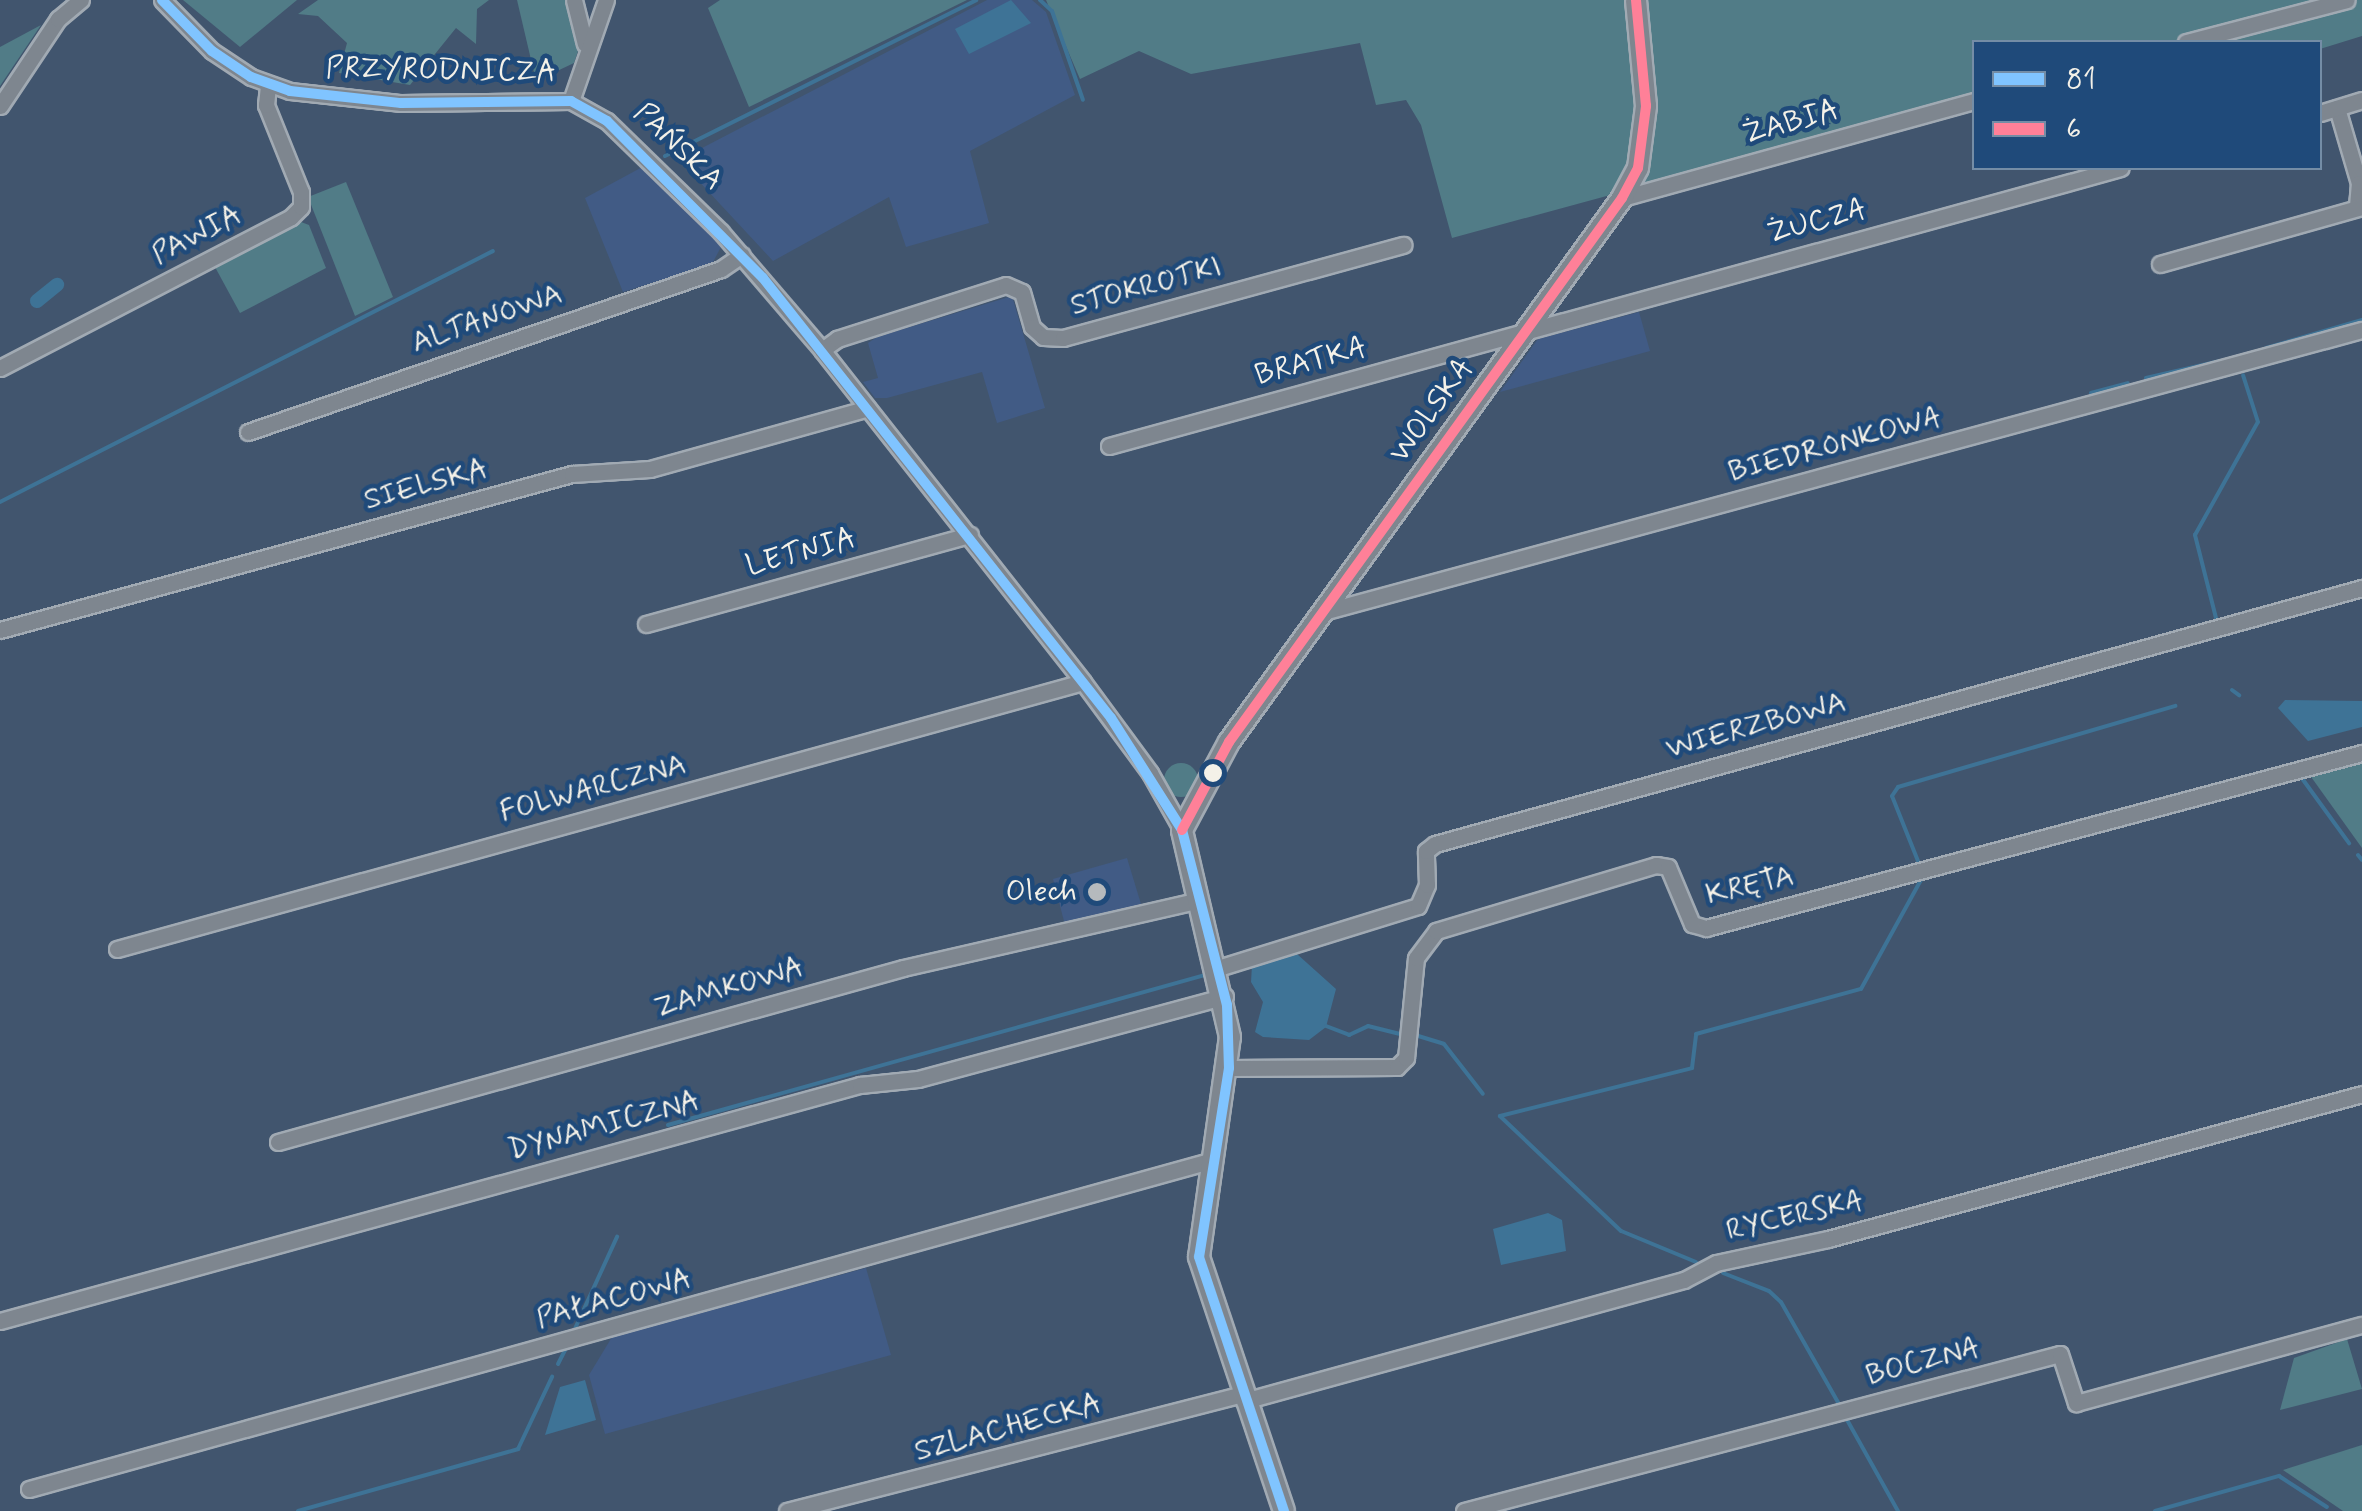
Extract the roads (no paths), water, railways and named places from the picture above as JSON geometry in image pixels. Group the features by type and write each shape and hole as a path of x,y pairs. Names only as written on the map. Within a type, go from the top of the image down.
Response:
{"street":[{"path":"0,106 58,19 81,0"},
{"name":"PRZYRODNICZA","path":"162,0 212,51 268,85 401,103 571,101"},
{"path":"574,0 586,50"},
{"path":"571,101 606,0"},
{"name":"WOLSKA","path":"1182,830 1215,763 1622,198 1638,168 1646,106 1636,0"},
{"path":"2194,40 2346,0"},
{"name":"PAWIA","path":"0,368 292,218 301,207 301,192 266,106 268,85"},
{"path":"2322,112 2362,100"},
{"name":"PAŃSKA","path":"571,101 634,144 742,256 822,350 1083,682 1150,773 1182,830 1225,996 1229,1068 1199,1257 1243,1398 1284,1511"},
{"name":"ŻABIA","path":"1622,198 1972,102"},
{"path":"2160,264 2360,207 2359,183 2337,108"},
{"name":"ŻUCZA","path":"1528,330 2114,170"},
{"name":"STOKROTKI","path":"822,350 837,339 1006,285 1022,292 1032,327 1043,337 1063,338 1404,246"},
{"name":"ALTANOWA","path":"248,432 722,269 742,256"},
{"name":"BRATKA","path":"1109,446 1528,330"},
{"name":"BIEDRONKOWA","path":"1324,612 2362,330"},
{"name":"SIELSKA","path":"0,630 572,474 650,469 868,408"},
{"name":"LETNIA","path":"646,624 970,536"},
{"name":"WIERZBOWA","path":"1218,968 1418,906 1427,885 1426,851 1436,844 2362,588"},
{"name":"FOLWARCZNA","path":"117,949 1083,682"},
{"name":"KRĘTA","path":"1229,1068 1396,1068 1406,1058 1416,958 1436,931 1656,865 1668,867 1684,913 1706,928 2362,753"},
{"name":"ZAMKOWA","path":"278,1142 903,968 1199,900"},
{"name":"DYNAMICZNA","path":"0,1320 860,1085 918,1079 1225,996"},
{"name":"RYCERSKA","path":"1243,1398 1684,1280 1716,1263 1828,1239 2362,1094"},
{"name":"PAŁACOWA","path":"28,1489 1213,1160"},
{"name":"BOCZNA","path":"1464,1511 1512,1505 2060,1354 2076,1403 2362,1324"},
{"name":"SZLACHECKA","path":"787,1511 1243,1398"}],"waterway":[{"path":"665,156 976,0"},
{"path":"1040,0 1052,11 1083,100"},
{"path":"0,502 493,251"},
{"path":"37,301 57,285"},
{"path":"2266,348 2362,320"},
{"path":"2146,378 2220,361"},
{"path":"2217,622 2195,535 2258,422 2243,375"},
{"path":"2091,393 2128,383"},
{"path":"2232,690 2239,695"},
{"path":"1918,861 1892,796 1898,787 2175,706"},
{"path":"2301,777 2349,843"},
{"path":"2358,855 2362,860"},
{"path":"1696,1262 1621,1231 1500,1116 1692,1068 1696,1034 1861,989 1922,878 1937,874"},
{"path":"668,1125 1205,975"},
{"path":"1326,1026 1349,1035 1368,1026 1401,1034"},
{"path":"1415,1035 1444,1044 1483,1094"},
{"path":"573,1333 617,1237"},
{"path":"1723,1273 1769,1291 1781,1302 1840,1406"},
{"path":"558,1364 567,1346"},
{"path":"298,1511 518,1449 552,1377"},
{"path":"1846,1418 1898,1511"},
{"path":"2155,1511 2279,1476 2327,1507"}],"place":[{"name":"Olech","path":"1097,892"}]}
